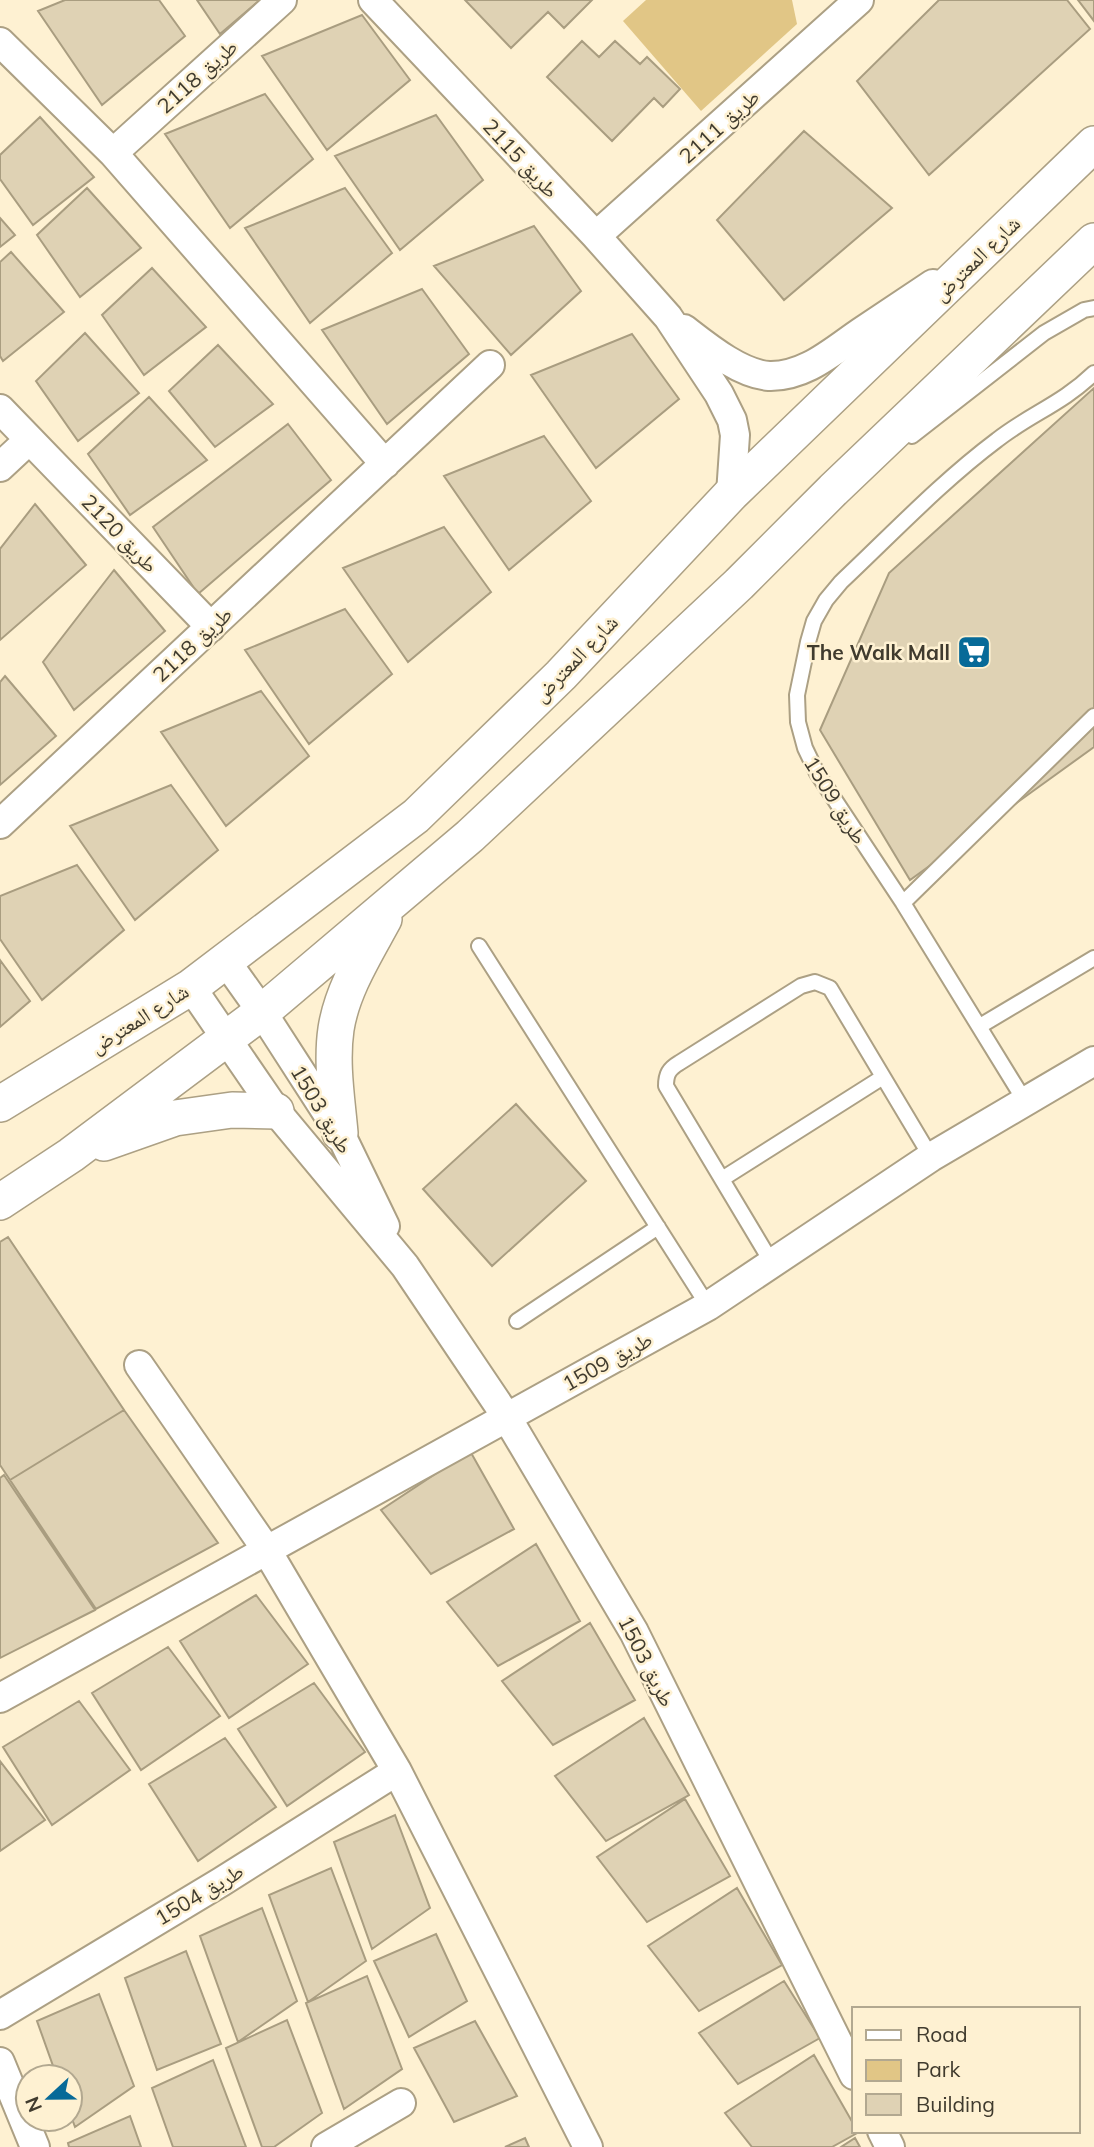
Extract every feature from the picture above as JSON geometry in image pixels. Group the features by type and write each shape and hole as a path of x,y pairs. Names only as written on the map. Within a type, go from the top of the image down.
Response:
{"street":[{"name":"طريق 2118","path":"113,153 282,0"},
{"name":"طريق 2115","path":"373,0 596,236 668,317 719,394 732,420 734,435 731,494"},
{"name":"طريق 2111","path":"596,236 843,5"},
{"path":"0,42 113,153 385,464"},
{"name":"شارع المعترض","path":"0,1104 191,987 416,816 561,675 731,494 1094,144"},
{"path":"0,1202 71,1155 262,1012 392,905 680,640 1094,241"},
{"name":"طريق 2115","path":"668,317 713,351 751,372 768,376 786,374 825,359 984,251"},
{"name":"طريق 2118","path":"0,824 490,365"},
{"name":"طريق 2120","path":"0,409 211,627"},
{"path":"0,467 29,440"},
{"path":"340,1133 335,1074 338,1019 358,969 392,905"},
{"name":"طريق 1503","path":"225,960 340,1133 405,1266"},
{"name":"طريق 1503","path":"191,987 276,1111 405,1266 506,1416 634,1632 852,2071"},
{"name":"طريق 1509","path":"506,1416 708,1306 931,1157 1094,1061"},
{"path":"71,1155 175,1118 232,1110 276,1111"},
{"path":"139,1365 266,1549 397,1771 588,2147"},
{"path":"0,1698 506,1416"},
{"name":"طريق 1504","path":"0,2014 221,1882 397,1771"},
{"path":"0,2062 35,2147"},
{"path":"326,2147 401,2103"}],"lane":[{"path":"833,490 915,435 1044,333 1084,310 1094,308"},
{"name":"طريق 1509","path":"1026,1103 903,903 817,772 805,748 798,722 797,695 814,621 841,582 972,459 1000,437 1077,390 1094,373"},
{"path":"903,903 1094,716"},
{"path":"479,946 708,1306"},
{"path":"980,1026 1094,958"},
{"path":"772,1263 666,1086 666,1076 671,1068 801,986 815,982 830,988 931,1157"},
{"path":"722,1179 883,1077"},
{"path":"517,1321 657,1227"}],"green space":[{"path":"646,0 792,0 797,24 701,111 623,21"}],"building":[{"path":"65,0 159,0 185,36 102,105 38,11"},
{"path":"197,0 260,0 220,34"},
{"path":"465,0 592,0 564,28 548,12 511,48"},
{"path":"939,0 1067,0 1090,29 929,175 857,81"},
{"path":"1078,0 1094,0 1094,21"},
{"path":"362,15 410,80 327,150 262,56"},
{"path":"582,41 599,57 615,41 640,64 647,57 680,89 663,107 654,98 612,141 547,77"},
{"path":"265,94 313,159 230,228 165,134"},
{"path":"436,115 483,180 400,250 335,156"},
{"path":"40,117 94,177 33,225 0,179 0,155"},
{"path":"804,131 892,208 784,300 717,220"},
{"path":"87,188 141,248 80,297 37,235"},
{"path":"345,188 392,253 310,323 245,228"},
{"path":"0,218 15,235 0,247"},
{"path":"534,226 581,291 511,355 434,266"},
{"path":"11,252 64,312 3,361 0,356 0,262"},
{"path":"152,268 206,327 144,375 102,315"},
{"path":"422,289 469,354 387,424 322,330"},
{"path":"85,333 139,393 78,441 36,381"},
{"path":"632,334 679,399 596,468 531,375"},
{"path":"218,345 273,404 215,447 169,391"},
{"name":"The Walk Mall","path":"1094,388 1094,747 910,880 820,730 889,573"},
{"path":"149,397 207,460 130,515 88,454"},
{"path":"288,424 331,480 198,594 153,527"},
{"path":"544,436 591,501 509,570 444,476"},
{"path":"35,504 86,565 0,640 0,549"},
{"path":"444,527 491,592 408,662 343,568"},
{"path":"114,570 165,631 74,710 43,662"},
{"path":"345,609 392,674 309,744 245,650"},
{"path":"5,676 56,736 0,785 0,682"},
{"path":"261,691 309,756 226,826 161,732"},
{"path":"171,785 218,850 135,920 70,826"},
{"path":"77,865 124,930 42,1000 0,939 0,896"},
{"path":"0,960 30,1001 0,1027"},
{"path":"516,1104 586,1181 492,1266 423,1189"},
{"path":"8,1237 124,1410 10,1480 0,1465 0,1242"},
{"path":"124,1410 218,1543 96,1609 10,1480"},
{"path":"470,1451 514,1529 431,1574 381,1510"},
{"path":"4,1475 95,1610 0,1658 0,1478"},
{"path":"536,1544 580,1621 498,1666 447,1602"},
{"path":"256,1595 308,1664 229,1718 180,1641"},
{"path":"590,1623 635,1700 553,1745 502,1681"},
{"path":"168,1647 220,1716 141,1770 92,1693"},
{"path":"314,1683 365,1752 287,1806 238,1729"},
{"path":"79,1701 130,1770 52,1825 3,1747"},
{"path":"644,1718 689,1795 606,1841 555,1776"},
{"path":"225,1738 276,1807 198,1861 149,1784"},
{"path":"0,1761 45,1820 0,1851"},
{"path":"685,1799 730,1876 647,1922 597,1857"},
{"path":"395,1815 430,1908 372,1949 334,1842"},
{"path":"331,1868 366,1961 308,2002 269,1895"},
{"path":"737,1888 782,1965 699,2011 648,1946"},
{"path":"262,1908 297,2001 238,2042 200,1936"},
{"path":"436,1934 467,2001 409,2037 374,1961"},
{"path":"186,1951 221,2044 157,2070 125,1978"},
{"path":"367,1976 402,2069 344,2109 306,2003"},
{"path":"784,1981 820,2038 738,2084 699,2033"},
{"path":"99,1994 134,2086 84,2121 84,2063 52,2063 37,2021"},
{"path":"287,2020 322,2113 274,2147 262,2147 226,2048"},
{"path":"475,2021 517,2096 454,2122 414,2048"},
{"path":"814,2055 852,2122 852,2133 857,2133 832,2147 752,2147 725,2113"},
{"path":"213,2060 246,2147 173,2147 152,2088"},
{"path":"130,2116 141,2147 69,2147 68,2143"},
{"path":"525,2138 529,2147 505,2147"},
{"path":"855,2138 860,2147 841,2147"}],"place":[{"name":"The Walk Mall","path":"974,652"}]}
